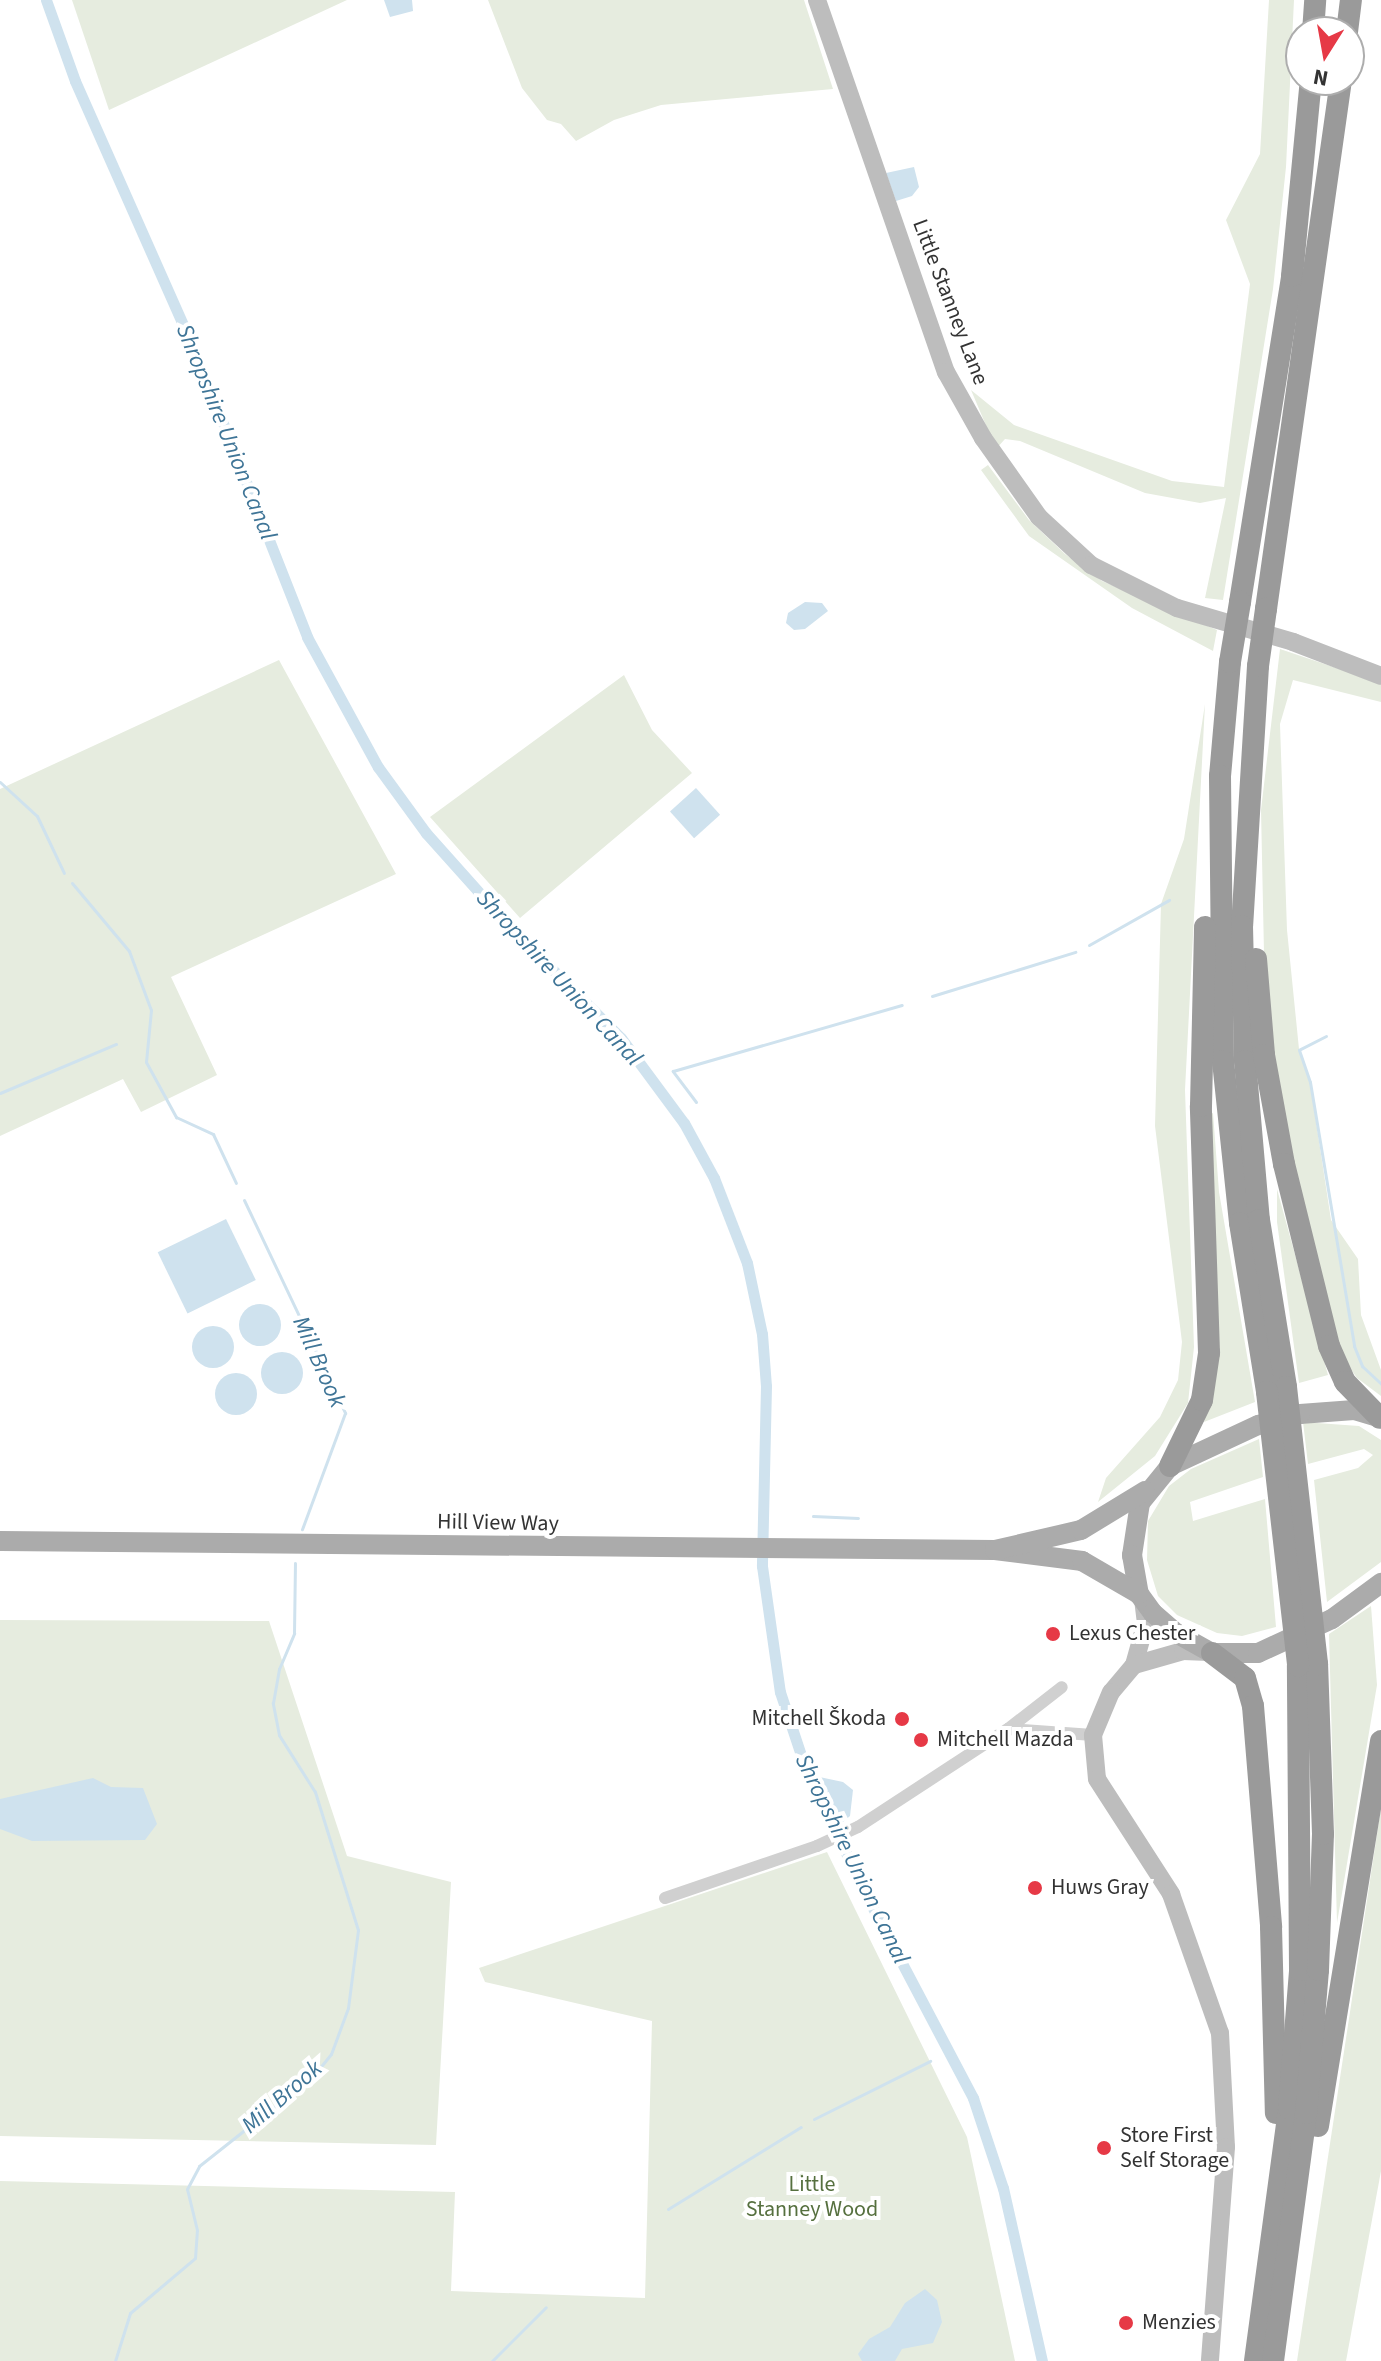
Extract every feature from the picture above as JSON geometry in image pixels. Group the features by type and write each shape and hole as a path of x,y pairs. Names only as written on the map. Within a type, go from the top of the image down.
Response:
{"highway":[{"path":"1170,1466 1202,1400 1209,1353 1201,1106 1204,939 1230,662 1292,276 1309,96"},
{"path":"1329,173 1333,96"},
{"path":"1273,2361 1318,1970 1323,1834 1245,1061 1246,814 1258,666 1339,96"},
{"path":"1220,776 1223,1061 1240,1223 1276,1389"},
{"path":"1246,814 1264,1055 1284,1164 1329,1346 1345,1382 1381,1418"},
{"path":"1210,1652 1245,1678 1253,1706 1275,1996 1274,2209"},
{"path":"1255,2361 1300,1970 1308,1665"},
{"path":"1279,2316 1307,2196 1381,1741"}],"main road":[{"path":"1141,1597 1133,1528 1148,1489 1170,1466 1258,1425 1300,1414 1354,1410 1381,1418"},
{"name":"Hill View Way","path":"995,1550 1081,1530 1148,1489"},
{"name":"Hill View Way","path":"0,1541 995,1550 1082,1561 1141,1597 1176,1633 1210,1652"},
{"path":"1210,1652 1258,1653 1332,1619 1381,1583"}],"street":[{"name":"Little Stanney Lane","path":"817,0 946,372 983,438 1039,517 1091,565 1177,608 1293,642 1381,676"},
{"path":"1141,1597 1146,1622 1134,1665 1111,1692 1093,1735 1097,1779 1171,1894 1220,2033 1226,2147 1210,2361"},
{"path":"1134,1665 1183,1651 1210,1652"},
{"path":"665,1898 817,1846 858,1827 1008,1729 1062,1687"},
{"path":"1008,1729 1093,1735"}],"green space":[{"path":"72,0 347,0 109,110"},
{"path":"488,0 804,0 833,89 661,105 614,120 576,141 561,124 547,120 522,88"},
{"path":"1269,0 1294,0 1293,16 1285,16 1285,96 1289,96 1286,167 1273,289 1223,600 1205,598 1226,498 1200,503 1145,493 1020,441 1005,439 996,449 971,390 1014,425 1172,481 1224,487 1250,284 1226,220 1260,154"},
{"path":"988,465 1029,520 1065,554 1102,581 1217,630 1213,651 1132,608 1029,536 981,470"},
{"path":"1280,649 1381,683 1381,702 1293,680 1280,724 1287,930 1299,1049 1310,1082 1331,1220 1358,1259 1361,1315 1381,1370 1381,1396 1357,1378 1343,1358 1292,1163 1265,1001 1261,810"},
{"path":"279,660 396,874 171,977 217,1075 141,1112 123,1079 0,1136 0,789"},
{"path":"624,675 652,730 692,773 520,918 430,817"},
{"path":"1205,704 1185,1090 1194,1347 1188,1403 1155,1456 1098,1502 1106,1478 1160,1417 1178,1380 1182,1342 1155,1126 1161,904 1184,839"},
{"path":"1213,1113 1219,1192 1255,1402 1204,1422 1217,1371 1208,1115"},
{"path":"1277,1189 1328,1375 1299,1383 1277,1222"},
{"path":"1303,1422 1359,1426 1381,1440 1381,1562 1327,1602 1314,1480 1358,1468 1373,1455 1364,1449 1308,1464"},
{"path":"1259,1439 1263,1477 1190,1502 1193,1521 1265,1499 1276,1627 1242,1636 1217,1633 1177,1615 1158,1596 1147,1560 1148,1521 1169,1486 1191,1469"},
{"path":"1371,1606 1377,1685 1337,1923 1329,1634"},
{"path":"0,1620 269,1621 347,1856 451,1882 436,2145 0,2136"},
{"path":"1381,1808 1381,2171 1346,2361 1297,2361"},
{"name":"Little Stanney Wood","path":"827,1852 967,2137 1015,2361 0,2361 0,2181 455,2192 451,2291 645,2298 652,2021 485,1982 479,1968"}],"water":[{"path":"384,0 412,0 413,11 390,17"},
{"path":"914,167 919,187 912,196 896,201 886,173"},
{"path":"805,602 822,603 828,611 805,629 794,630 786,623 788,613"},
{"path":"696,788 720,815 694,838 670,811"},
{"path":"226,1219 256,1280 188,1313 158,1252"},
{"path":"260,1304 275,1310 281,1325 275,1340 260,1346 245,1340 239,1325 245,1310"},
{"path":"213,1326 228,1332 234,1347 228,1362 213,1368 198,1362 192,1347 198,1332"},
{"path":"282,1352 297,1358 303,1373 297,1388 282,1394 267,1388 261,1373 267,1358"},
{"path":"236,1373 251,1379 257,1394 251,1409 236,1415 221,1409 215,1394 221,1379"},
{"path":"810,1775 843,1782 853,1790 850,1816 837,1827"},
{"path":"93,1778 111,1787 143,1788 157,1824 145,1840 32,1841 0,1829 0,1799"},
{"path":"925,2289 937,2300 942,2322 933,2343 902,2349 895,2361 862,2361 858,2354 869,2339 890,2327 905,2303"}],"waterway":[{"name":"Shropshire Union Canal","path":"46,0 75,81 193,347 307,637 378,767 426,833 510,927 621,1038 684,1123 714,1178 747,1263 762,1334 766,1386 762,1566 780,1692 804,1764 865,1893 973,2098 1003,2188 1042,2361"},
{"name":"Mill Brook","path":"0,782 37,816 64,873"},
{"name":"Mill Brook","path":"72,883 129,951 151,1010 146,1062 176,1117 213,1134 236,1183"},
{"path":"1089,945 1169,900"},
{"path":"932,996 1075,952"},
{"path":"696,1102 673,1071 902,1005"},
{"path":"1326,1036 1299,1050 1310,1082 1354,1346 1362,1366 1381,1384"},
{"path":"0,1093 116,1044"},
{"name":"Mill Brook","path":"244,1200 345,1413 302,1529"},
{"path":"813,1516 858,1518"},
{"name":"Mill Brook","path":"115,2361 130,2313 195,2258 197,2230 187,2189 199,2166 314,2075 331,2054 348,2008 358,1930 315,1792 279,1735 273,1703 279,1669 294,1633 295,1563"},
{"path":"814,2119 930,2061"},
{"path":"668,2209 801,2127"},
{"path":"492,2361 546,2307"}],"place":[{"name":"Lexus Chester","path":"1053,1634"},
{"name":"Mitchell Škoda","path":"902,1719"},
{"name":"Mitchell Mazda","path":"921,1740"},
{"name":"Huws Gray","path":"1035,1888"},
{"name":"Store First Self Storage","path":"1104,2148"},
{"name":"Menzies","path":"1126,2323"}]}
